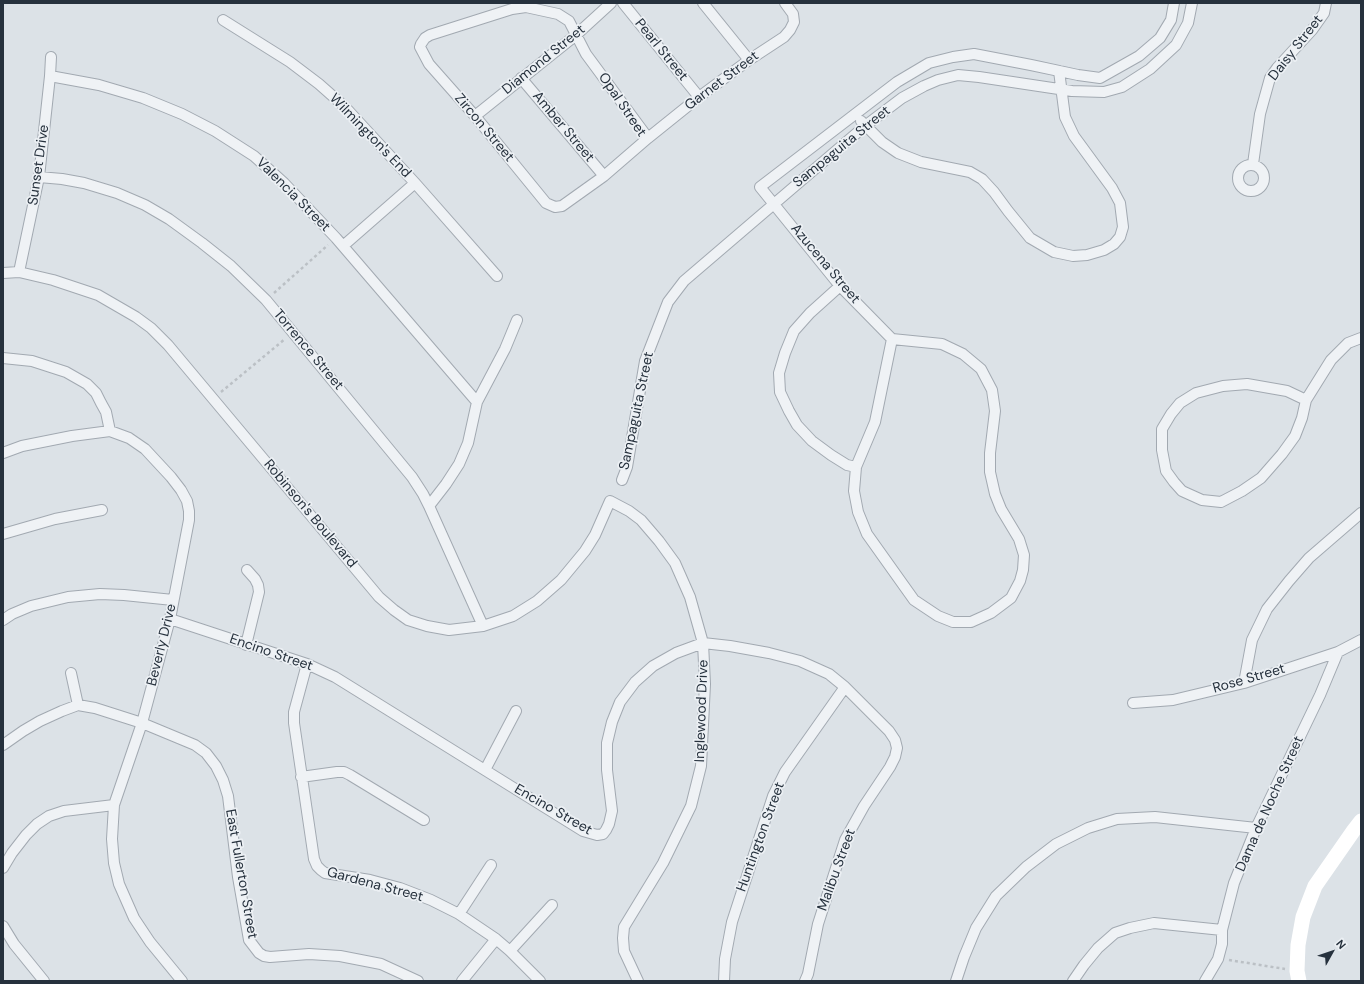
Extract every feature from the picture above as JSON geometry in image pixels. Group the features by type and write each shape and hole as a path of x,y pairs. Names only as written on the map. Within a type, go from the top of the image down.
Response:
{"main road":[{"path":"1298,976 1298,945 1303,917 1315,886 1359,828"}],"street":[{"name":"Diamond Street","path":"475,116 576,35 611,3"},
{"name":"Pearl Street","path":"623,3 699,97"},
{"path":"703,3 749,60"},
{"name":"Garnet Street","path":"648,138 699,97 749,60 784,37 794,22 793,14 785,3"},
{"path":"1104,92 1100,78 1139,56 1160,38 1171,20 1174,3"},
{"name":"Sampaguita Street","path":"622,480 627,467 645,361 668,302 684,281 865,126 902,98 918,89 938,80 958,75 1061,88 1072,91 1104,92 1122,87 1150,69 1176,45 1188,23 1192,3"},
{"name":"Daisy Street","path":"1253,164 1260,114 1270,78 1277,68 1312,30 1324,13 1326,3"},
{"name":"Opal Street","path":"421,44 425,38 430,35 512,9 526,7 564,17 569,21 586,54 648,138 604,176 562,206 555,206"},
{"name":"Wilmington's End","path":"223,20 290,62 319,84 345,107 415,183 497,276"},
{"name":"Zircon Street","path":"421,44 421,50 429,64 475,116 546,203 555,206"},
{"name":"Sampaguita Street","path":"760,187 855,116 897,82 929,63 974,54 1100,78"},
{"name":"Sunset Drive","path":"19,272 39,178 51,57"},
{"path":"855,116 882,142 898,153 921,162 970,172 982,179 1030,238 1054,252 1073,256 1087,255 1104,250 1114,244 1120,237 1123,227 1123,218 1120,203 1112,188 1086,154 1068,124 1065,117 1059,71"},
{"name":"Valencia Street","path":"50,76 100,85 143,98 182,114 215,131 254,156 274,174 340,242 477,402"},
{"name":"Amber Street","path":"521,78 604,176"},
{"name":"Torrence Street","path":"39,178 62,179 84,183 117,193 145,205 169,219 202,242 266,300 412,477 429,506 483,626"},
{"path":"340,242 415,183"},
{"name":"Azucena Street","path":"760,187 840,286 892,339"},
{"name":"Robinson's Boulevard","path":"3,273 19,272 53,280 98,295 136,317 151,328 168,345 213,398 379,597 408,620 427,626 449,630 483,626 513,616 537,601 561,580 585,551 595,535 610,502"},
{"path":"840,286 810,313 794,332 785,353 779,373 780,392 797,425 812,441 847,465 856,467"},
{"path":"429,506 459,464 468,443 477,402 505,349 517,320"},
{"path":"1306,400 1286,391 1247,384 1223,386 1196,393 1180,404 1171,414 1162,429 1162,450 1166,471 1182,491 1202,500 1221,502 1242,491 1261,478 1282,454 1295,436 1302,418 1306,400 1318,379 1336,355 1348,343 1361,338"},
{"path":"892,339 942,344 963,354 981,370 992,390 995,411 990,453 990,472 995,494 1001,508 1019,539 1024,555 1023,570 1020,581 1011,598 991,613 971,622 953,622 938,616 914,600 867,534 858,512 854,492 856,467 876,422 892,339"},
{"path":"3,358 32,361 66,372 87,384 96,393 106,412 110,431"},
{"name":"Beverly Drive","path":"3,453 22,446 72,436 110,431 129,438 145,449 171,477 187,501 189,520 170,619 142,723 114,805 112,839 114,863 119,884 134,918 150,942 182,981"},
{"name":"Inglewood Drive","path":"610,502 629,511 641,520 660,541 675,563 690,597 703,643 705,684 701,766 691,806 662,864 624,927 622,938 624,951 638,981"},
{"path":"3,534 55,519 102,510"},
{"path":"1244,682 1252,640 1267,609 1309,558 1361,513"},
{"path":"246,645 259,592 258,585 247,570"},
{"path":"3,620 12,614 31,606 68,597 100,594 173,600"},
{"name":"Encino Street","path":"170,619 307,664 335,677 408,724 583,831 591,834 603,834 609,824 612,811 607,770 607,743 612,722 620,702 635,682 653,666 676,653 703,643 768,653 800,661 829,674 845,687 895,740 897,748 895,757 890,767"},
{"name":"Rose Street","path":"1133,703 1173,700 1244,682 1338,652 1361,640"},
{"name":"Dama de Noche Street","path":"1205,981 1218,959 1222,944 1222,930 1234,883 1256,828 1320,695 1338,652"},
{"name":"Gardena Street","path":"307,664 294,712 294,723 314,859 321,870 325,873 333,875 370,880 400,888 431,900 460,914 496,939 540,981"},
{"path":"3,745 40,721 78,705 70,673"},
{"name":"Huntington Street","path":"724,981 732,922 773,796 786,772 845,687"},
{"name":"East Fullerton Street","path":"78,705 95,708 142,723 195,744 206,753 213,762 223,780 228,796 238,877 249,940 259,953 270,957 310,954 340,956 381,964 418,981"},
{"path":"485,770 516,712"},
{"name":"Malibu Street","path":"805,981 808,974 818,924 845,840 864,806 890,767"},
{"path":"302,777 344,772 424,820"},
{"path":"3,868 26,835 37,824 49,816 64,811 114,805"},
{"path":"956,981 976,928 996,896 1026,867 1056,844 1088,828 1118,819 1155,817 1256,828"},
{"path":"460,914 491,865"},
{"path":"510,951 552,905"},
{"path":"1073,981 1098,948 1115,933 1122,930 1154,924 1222,930"},
{"path":"3,926 14,944 44,981"},
{"path":"462,981 496,939"}],"path":[{"path":"266,300 340,242"},
{"path":"213,398 293,332"},
{"path":"1218,959 1298,976"}]}
